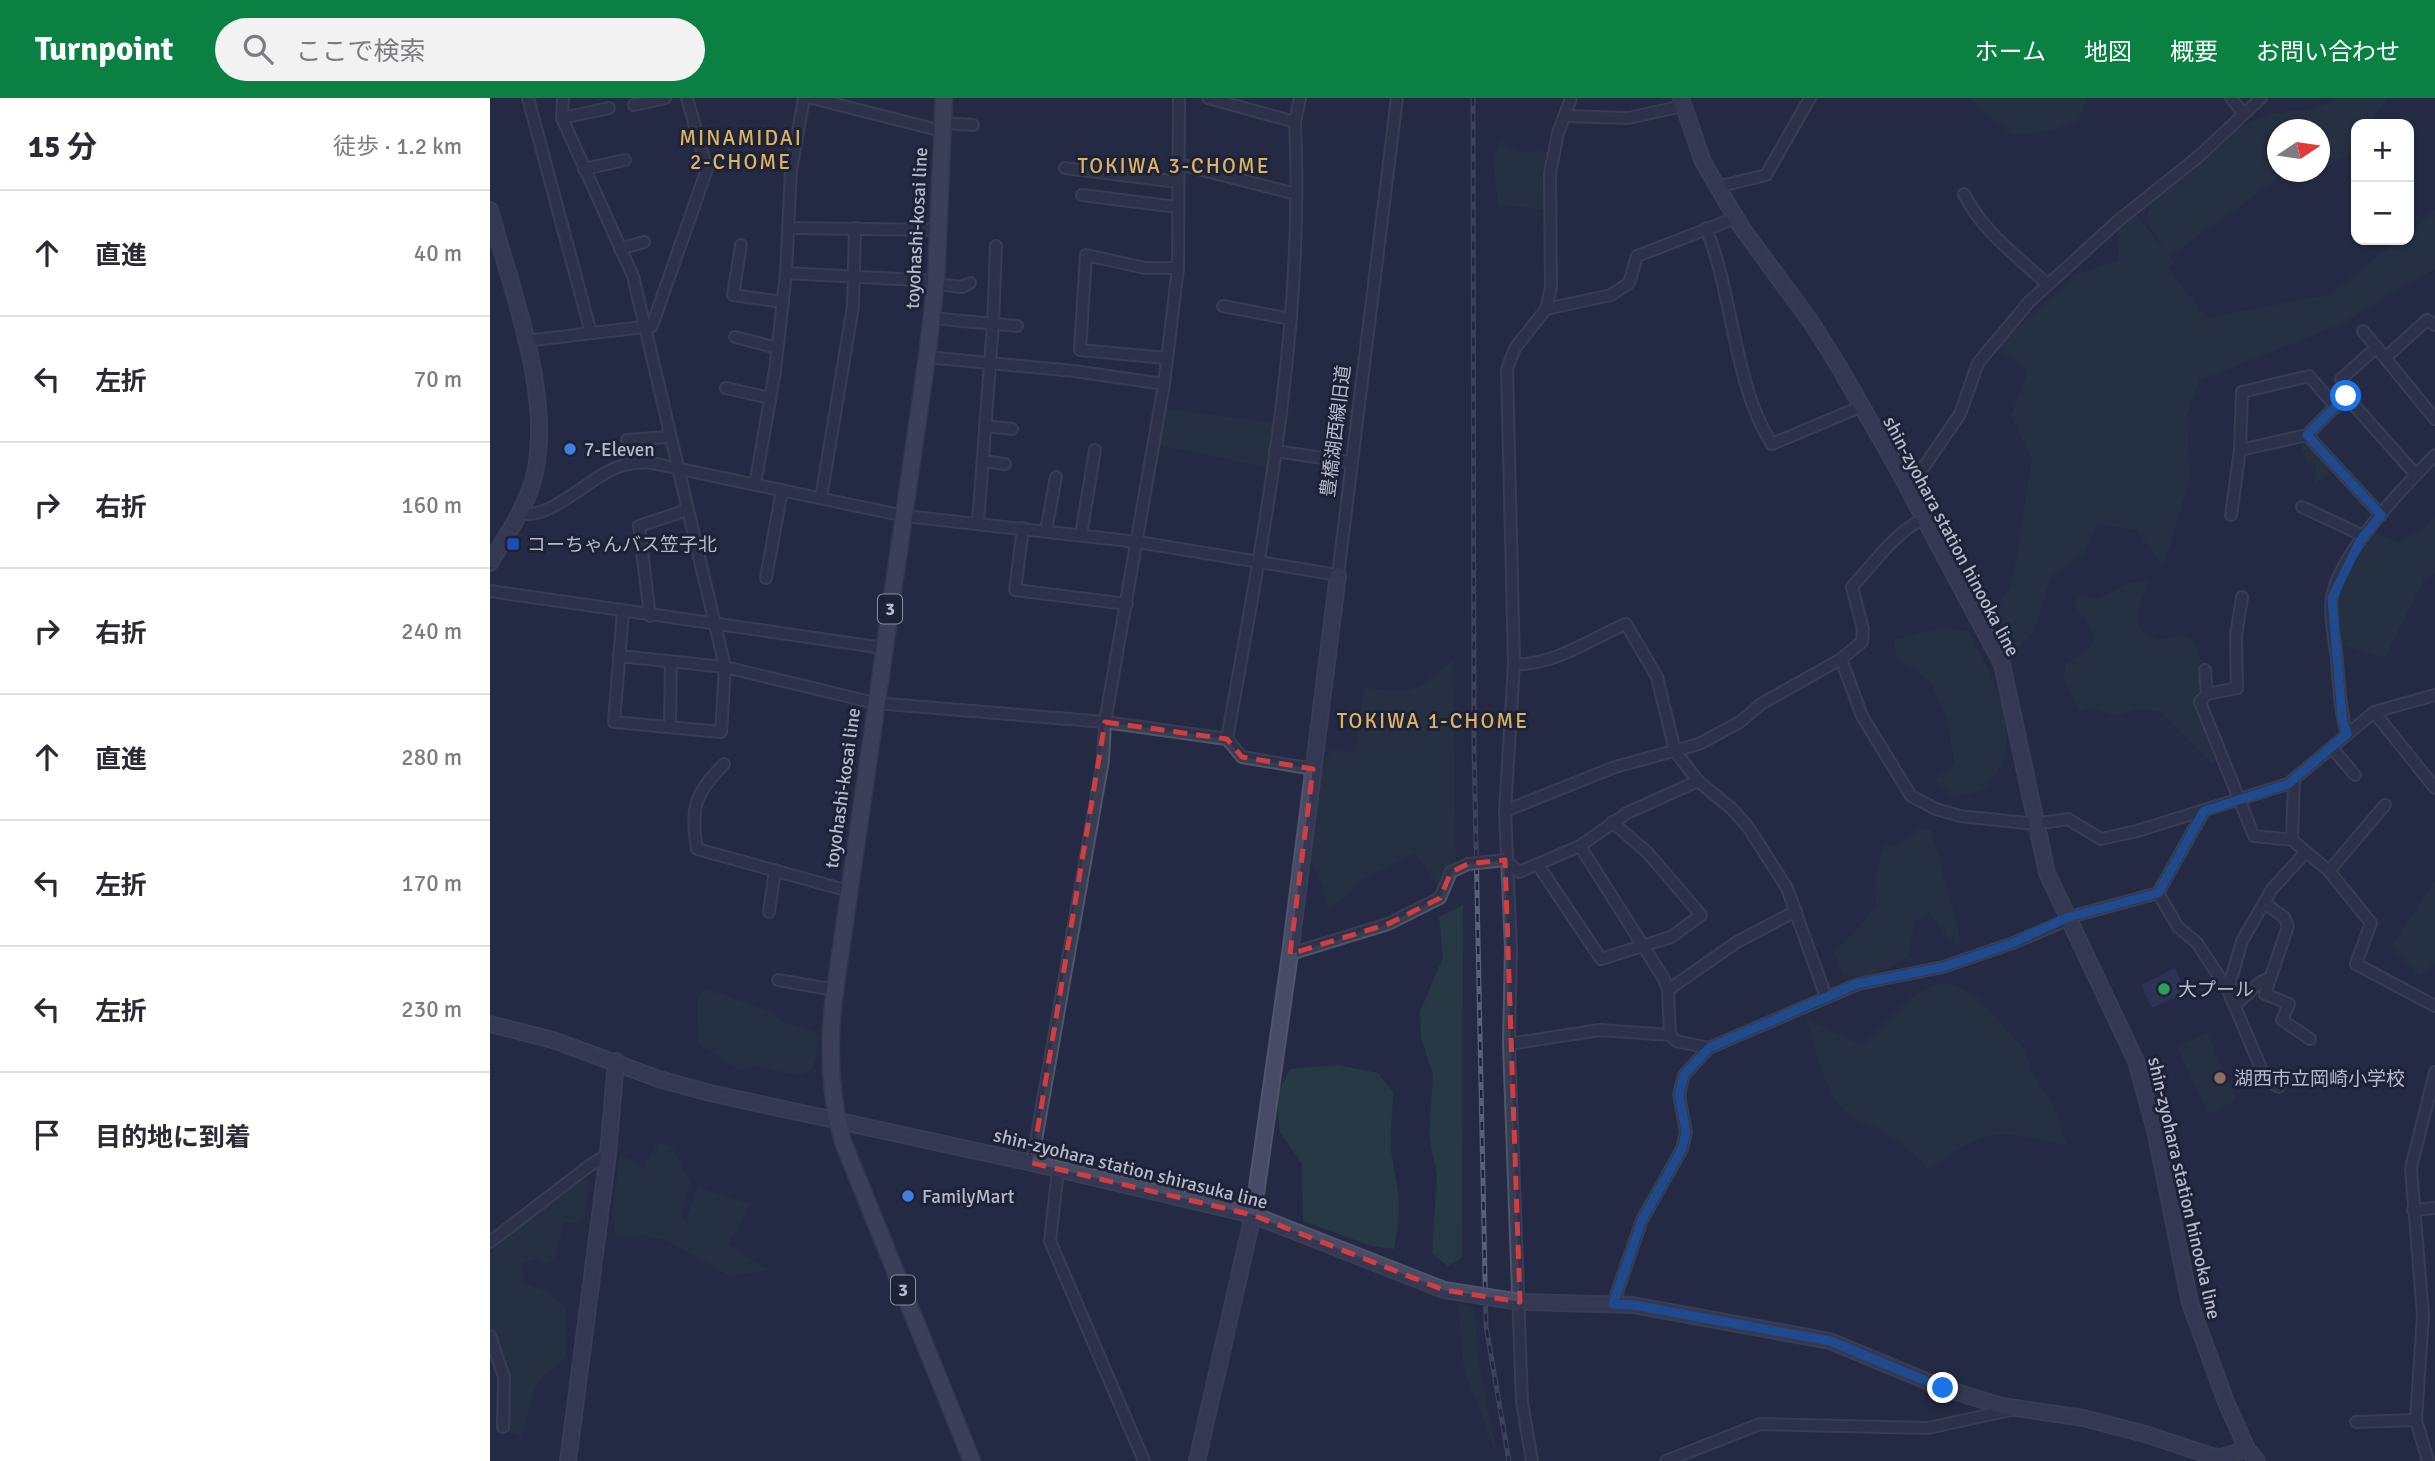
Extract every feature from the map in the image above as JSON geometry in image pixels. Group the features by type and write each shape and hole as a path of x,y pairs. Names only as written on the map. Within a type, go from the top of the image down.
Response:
{"main road":[{"name":"toyohashi-kosai line","path":"944,98 935,283 927,357 875,703 835,990 830,1051 836,1119 972,1461"},
{"name":"shin-zyohara station hinooka line","path":"1682,102 1693,140 1717,187 1736,218 1811,322 1908,490 2002,664 2047,873 2066,919 2136,1061 2155,1130 2190,1303 2205,1350 2247,1455 2257,1461"},
{"path":"490,210 525,341 540,412 540,451 533,481 520,513 490,563"},
{"name":"豊橋湖西線旧道","path":"1197,1461 1253,1215 1290,954 1338,575"},
{"name":"shin-zyohara station shirasuka line","path":"490,1024 527,1032 616,1061 659,1079 710,1093 1032,1163 1253,1215 1444,1290 1520,1302 1633,1305 1830,1341 1943,1388 2002,1406 2021,1407 2145,1434 2218,1458 2247,1455"},
{"path":"568,1461 608,1154 616,1061"}],"street":[{"path":"528,98 591,333"},
{"path":"563,98 562,118 633,276 724,667 720,732 614,722 623,612"},
{"path":"634,105 665,98"},
{"path":"525,341 652,326 707,169 687,98"},
{"path":"755,485 783,302 791,170 804,98"},
{"path":"812,98 943,127 973,125"},
{"path":"1032,1163 1103,760 1105,722 1164,384 1178,268 1179,98"},
{"path":"1208,98 1295,122"},
{"path":"1227,739 1258,564 1291,319 1296,194 1295,122 1300,98"},
{"name":"豊橋湖西線旧道","path":"1338,575 1396,98"},
{"path":"1532,1461 1522,1402 1509,1044 1511,949 1505,860 1505,811 1514,664 1507,369 1515,348 1546,309 1551,287 1550,173 1558,133 1571,98"},
{"path":"1717,187 1766,176 1810,98"},
{"path":"2231,98 2243,113"},
{"path":"1908,490 1960,414 1978,363 2047,284 2118,221 2198,157 2261,98"},
{"path":"1564,116 1628,118 1682,102"},
{"path":"562,118 609,108"},
{"path":"584,169 625,160"},
{"path":"1178,164 1296,194"},
{"path":"1065,168 1178,182"},
{"path":"1964,194 1973,214 1992,236 2047,284"},
{"path":"1082,195 1177,207"},
{"path":"1546,309 1611,295 1629,284 1637,256 1736,218"},
{"path":"788,228 937,230"},
{"path":"821,498 853,306 855,228"},
{"path":"1706,228 1718,255 1730,320 1752,400 1772,444 1860,407"},
{"path":"620,249 644,242"},
{"path":"741,245 733,295 783,302"},
{"path":"978,523 996,246"},
{"path":"1167,358 1080,350 1086,255 1145,268 1178,268"},
{"path":"786,273 854,276 962,287 971,283"},
{"path":"1223,306 1291,319"},
{"path":"931,318 1017,326"},
{"path":"2386,358 2427,320 2435,324"},
{"path":"2363,331 2435,419"},
{"path":"735,337 777,348"},
{"path":"2341,379 2377,347"},
{"path":"927,357 990,362 1164,384"},
{"path":"2231,514 2240,450 2242,392 2309,376 2336,407"},
{"path":"726,388 770,398"},
{"path":"2240,450 2307,435 2346,396 2416,475"},
{"path":"985,426 1012,429"},
{"path":"2307,435 2381,515"},
{"path":"626,440 669,436"},
{"path":"1081,535 1095,450"},
{"path":"1275,451 1350,462"},
{"path":"2347,734 2342,717 2332,598 2364,536 2435,455"},
{"path":"983,461 1005,464"},
{"path":"520,513 530,516 543,513 578,488 623,465 647,462 905,516 1138,542 1258,564 1338,575"},
{"path":"1046,531 1056,477"},
{"path":"766,578 782,490"},
{"path":"2302,507 2364,536"},
{"path":"650,616 639,526 687,510"},
{"path":"1505,811 1615,767 1699,744 1740,722 1761,704 1840,659 1862,642 1863,629 1852,587 1885,546 1902,530 1922,519"},
{"path":"1023,528 1015,590 1127,604"},
{"path":"490,591 884,648"},
{"path":"2242,597 2236,636 2237,688 2207,694 2200,702 2254,836 2292,840 2329,871 2371,923 2356,964 2435,1006"},
{"path":"1514,664 1528,665 1552,659 1626,624 1657,677 1675,751 1698,781 1732,809 1762,844 1796,911 1826,997"},
{"path":"619,656 724,667 875,703 1105,722 1227,739 1242,757 1313,769"},
{"path":"1840,659 1862,716 1911,796 1936,809 1960,816 2035,824 2068,819 2101,839 2204,811 2288,784 2375,712 2435,695"},
{"path":"670,727 671,662"},
{"path":"2206,670 2207,694"},
{"path":"2375,712 2435,788"},
{"path":"2332,748 2354,775"},
{"path":"724,764 701,788 693,822 697,849 849,891"},
{"path":"2292,840 2294,779"},
{"path":"1290,954 1388,924 1440,898 1451,872 1468,864 1505,860 1519,872 1538,865 1580,846 1612,822 1698,781"},
{"path":"2329,871 2385,805"},
{"path":"1613,1304 1642,1220 1682,1149 1686,1132 1679,1095 1684,1075 1709,1048 1857,984 1943,967 2013,943 2066,919 2158,893 2204,811"},
{"path":"1538,865 1601,959 1671,937 1701,915 1647,852 1612,822"},
{"path":"1580,846 1668,990 1670,1035"},
{"path":"2228,990 2242,941 2272,889 2306,852"},
{"path":"769,912 775,870"},
{"path":"2158,893 2178,927 2197,943 2228,990 2265,1078 2279,1087"},
{"path":"2264,903 2284,917 2288,926 2265,994"},
{"path":"1668,990 1737,942 1796,911"},
{"path":"2234,1005 2245,999 2252,987 2270,978"},
{"path":"778,980 835,990"},
{"path":"2252,987 2289,1004 2282,1020 2309,1039"},
{"path":"1509,1044 1600,1030 1670,1035 1676,1041 1709,1048"},
{"path":"2428,1461 2416,1420 2423,1315 2411,1168 2422,1121 2432,1095 2435,1072"},
{"path":"2422,1121 2435,1120"},
{"path":"490,1242 608,1154"},
{"path":"1058,1170 1050,1241 1144,1461"},
{"path":"2413,1210 2435,1208"},
{"path":"490,1336 504,1377 503,1427"},
{"path":"2421,1362 2435,1360"},
{"path":"1665,1461 1760,1424 1928,1428 2021,1407"},
{"path":"2356,1422 2416,1420"}],"highlighted area":[{"path":"1105,722 1227,739 1242,757 1313,769 1290,954 1388,924 1440,898 1451,872 1468,864 1505,860 1520,1302 1444,1290 1253,1215 1032,1163"}],"shaded area":[{"path":"1968,98 2087,98 2079,119 2055,130 2013,135"},
{"path":"2338,98 2387,98 2373,119 2351,119 2351,149 2348,154 2330,164 2330,119 2267,119 2267,182 2273,182 2170,256 2174,263 2168,268 2207,318 2331,294 2392,245 2414,245 2414,227 2435,210 2435,269 2394,290 2344,323 2199,381 2187,415 2190,479 2163,566 2136,530 2097,524 2083,554 2051,577 2034,631 2013,653 1989,620 2012,585 2032,459 2011,416 2028,371 1998,347 2073,276 2119,260 2117,227 2133,212 2165,250 2147,222 2150,204 2218,142 2249,122 2276,113 2310,109"},
{"path":"1501,140 1519,152 1547,151 1545,210 1498,204 1493,160"},
{"path":"1166,409 1277,423 1270,468 1159,445"},
{"path":"2307,439 2333,469 2314,486 2316,463 2308,464 2301,446"},
{"path":"2435,514 2435,573 2424,579 2385,658 2341,645 2337,605 2342,585 2374,533 2400,543 2424,528"},
{"path":"2147,581 2137,619 2142,633 2159,640 2179,635 2192,639 2202,665 2207,706 2222,754 2212,763 2161,712 2139,709 2116,716 2090,708 2079,711 2064,681 2065,664 2089,649 2094,638 2085,618 2074,609 2077,595 2099,599 2128,583"},
{"path":"1945,627 1968,631 1994,684 2006,725 2002,763 1992,779 1981,790 1954,797 1935,780 1954,764 1948,721 1931,682 1897,658 1894,640"},
{"path":"1453,659 1456,866 1443,893 1416,853 1364,879 1329,910 1323,884 1306,852 1325,759 1331,751 1356,752 1364,687 1404,691 1422,684"},
{"path":"1920,828 1931,830 1959,931 1960,945 1946,935 1930,913 1915,921 1908,957 1870,975 1844,976 1834,953 1876,908 1875,877 1884,847 1902,843"},
{"path":"2435,880 2435,963 2419,976 2391,946"},
{"path":"1463,905 1462,1258 1448,1266 1432,1254 1437,1174 1429,1137 1433,1075 1421,1037 1420,1012 1443,957 1439,917"},
{"path":"1945,983 1973,993 2024,1049 2033,1074 2056,1109 2067,1145 2024,1136 1994,1135 1966,1145 1929,1170 1897,1140 1854,1117 1839,1104 1823,1074 1806,1018 1861,1045 1909,1000 1920,992"},
{"path":"707,989 772,1012 783,1022 816,1032 818,1049 812,1068 806,1073 798,1074 756,1067 739,1070 698,1043 697,998"},
{"path":"2207,1033 2236,1100 2208,1114 2177,1046"},
{"path":"1338,1065 1378,1073 1393,1092 1391,1149 1399,1212 1394,1249 1371,1246 1303,1221 1302,1164 1280,1132 1276,1096 1290,1069"},
{"path":"659,1143 671,1146 690,1182 682,1214 685,1221 698,1187 750,1204 728,1245 768,1270 730,1276 665,1240 644,1235 616,1237 612,1213 620,1153 642,1168"},
{"path":"584,1180 588,1184 585,1217 575,1223 564,1222 555,1260 544,1265 536,1259 521,1263 524,1283 547,1291 566,1308 566,1356 537,1383 521,1436 506,1431 511,1405 508,1363 490,1327 490,1255 513,1230"},
{"path":"1458,1303 1474,1308 1478,1358 1497,1454 1464,1370"}],"water":[{"name":"大プール","path":"2175,968 2186,993 2152,1008 2141,985"}],"railway":[{"path":"1473,98 1474,746 1486,1326 1509,1461"}],"place":[{"name":"7-Eleven","path":"570,449"},
{"name":"コーちゃんバス笠子北","path":"513,544"},
{"name":"大プール","path":"2164,989"},
{"name":"湖西市立岡崎小学校","path":"2220,1078"},
{"name":"FamilyMart","path":"908,1196"}],"district":[{"name":"MINAMIDAI 2-CHOME","path":"741,150"},
{"name":"TOKIWA 3-CHOME","path":"1174,166"},
{"name":"TOKIWA 1-CHOME","path":"1433,721"}],"route":[{"path":"1943,1388 1892,1364 1830,1341 1633,1305 1613,1304 1642,1220 1682,1149 1686,1132 1679,1095 1684,1075 1709,1048 1857,984 1943,967 2013,943 2067,920 2066,918 2158,893 2204,811 2288,784 2347,734 2342,717 2332,598 2335,587 2360,541 2381,515 2307,435 2346,396"}]}
